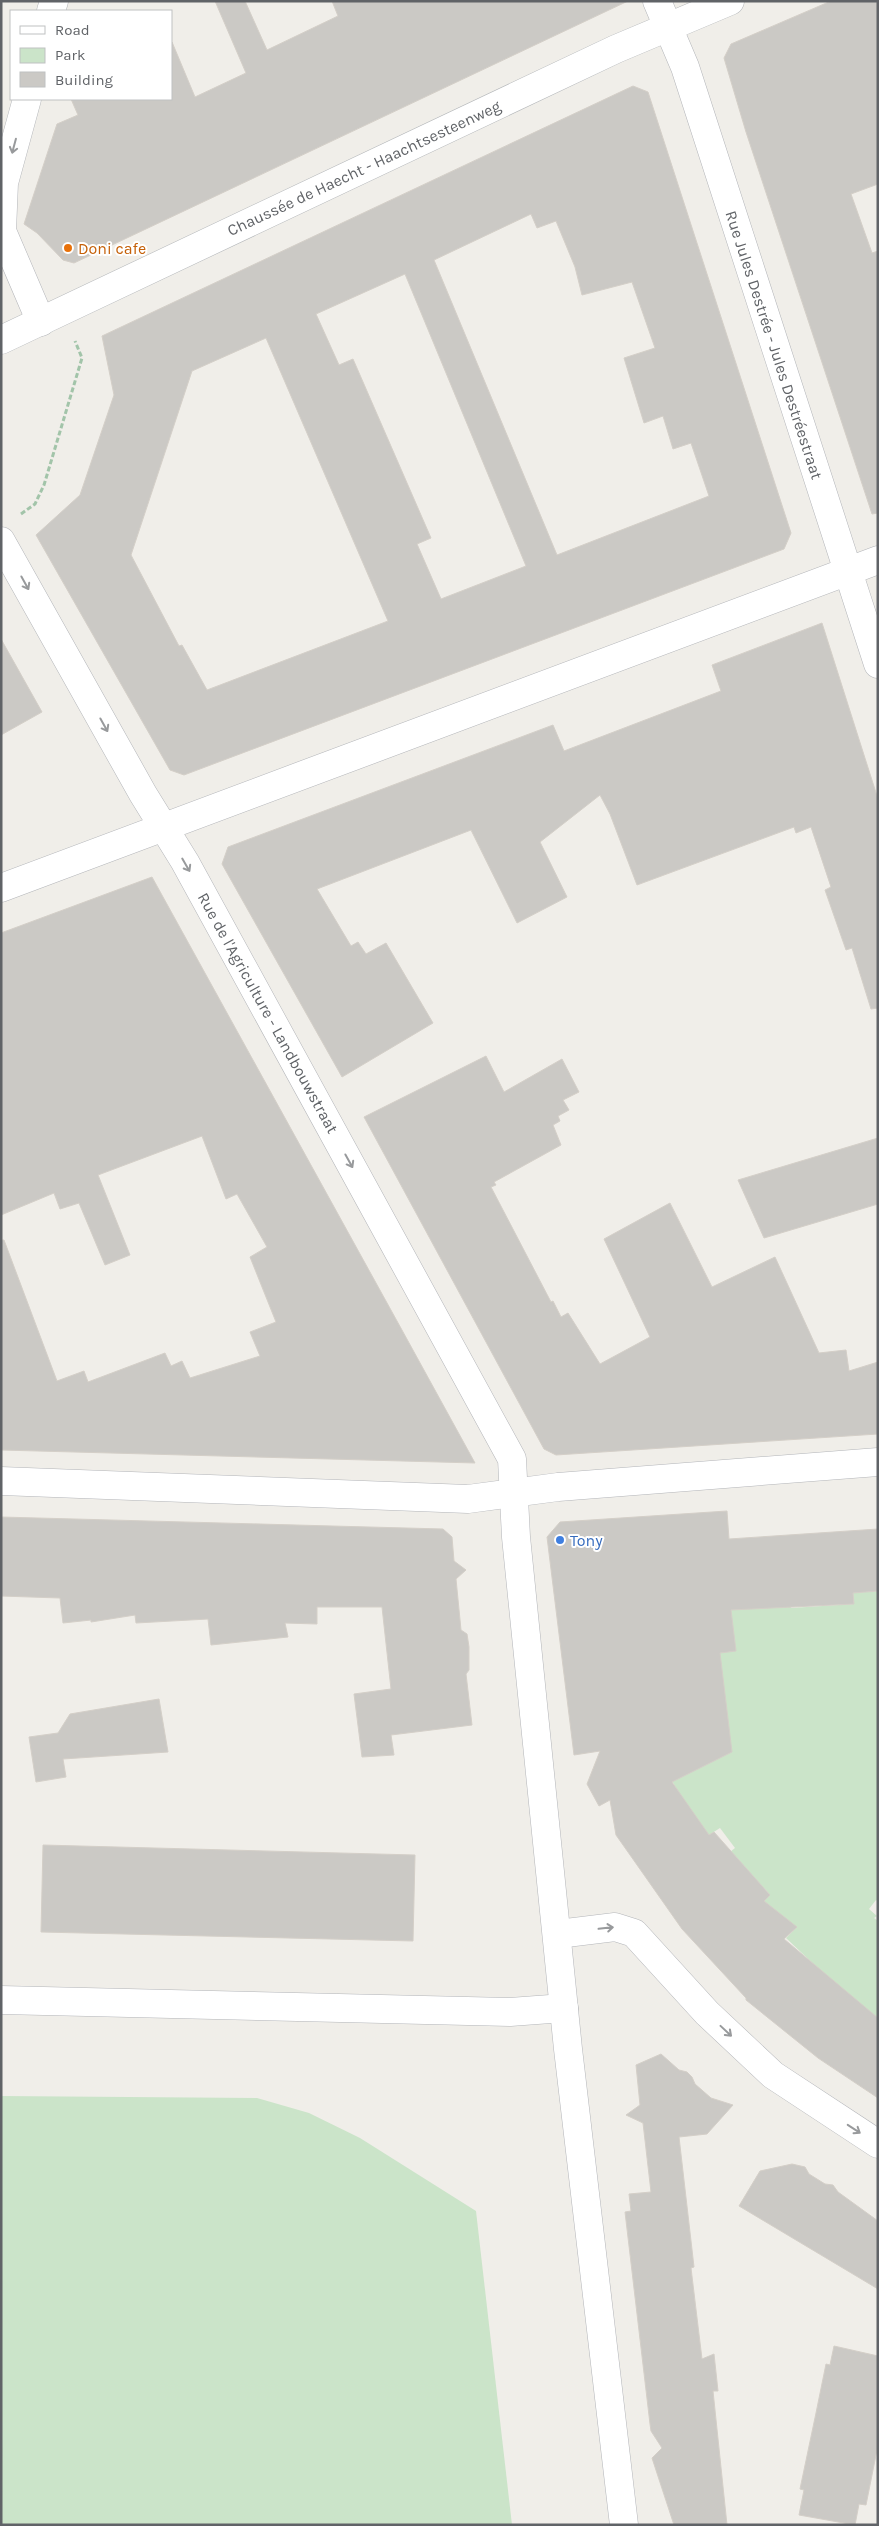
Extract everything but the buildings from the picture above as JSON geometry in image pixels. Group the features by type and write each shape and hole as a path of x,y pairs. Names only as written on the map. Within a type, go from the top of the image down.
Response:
{"street":[{"name":"Rue Jules Destrée - Jules Destréestraat","path":"657,1 685,67 878,664"},
{"name":"Chaussée de Haecht - Haachtsesteenweg","path":"1,340 590,61 730,1"},
{"path":"27,100 4,183 2,231 41,322"},
{"name":"Rue de l'Agriculture - Landbouwstraat","path":"1,540 163,828 185,862 512,1459 516,1536 558,1934 564,2008 624,2525"},
{"path":"1,888 878,560"},
{"path":"1,1481 468,1499 558,1487 878,1462"},
{"path":"558,1934 615,1927 634,1933 707,2013 772,2075 878,2144"},
{"path":"1,2000 510,2012 564,2008"}],"path":[{"path":"19,516 34,504 44,485 82,358 74,338"}],"green space":[{"path":"878,1591 878,1901 876,1900 869,1909 877,1916 874,1918 878,1921 878,2025 786,1938 796,1928 764,1901 770,1895 765,1889 721,1859 735,1848 720,1828 709,1835 693,1816 663,1766 720,1653 735,1651 734,1638 719,1611 790,1605 791,1608 854,1604 853,1593"},
{"path":"1,2096 257,2098 309,2113 360,2138 476,2211 512,2525 1,2525"}],"place":[{"name":"Doni cafe","path":"68,248"},
{"name":"Tony","path":"560,1540"}]}
